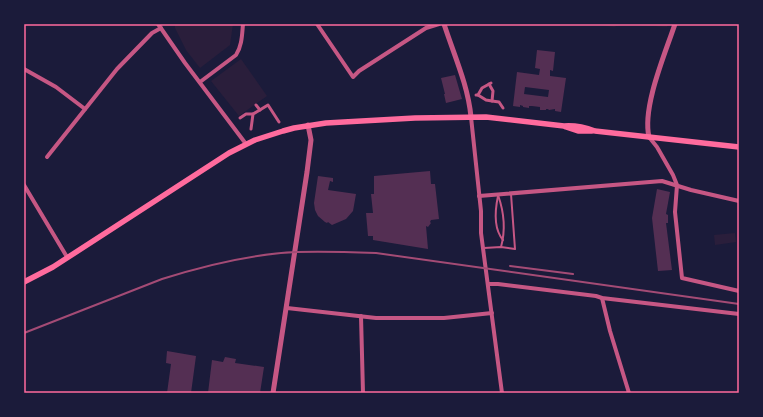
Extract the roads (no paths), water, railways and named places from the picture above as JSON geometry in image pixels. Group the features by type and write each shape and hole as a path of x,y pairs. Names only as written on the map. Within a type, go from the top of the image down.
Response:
{"main road":[{"path":"24,282 67,257 246,144 283,131 308,125 395,119 471,117 497,118 564,126 578,131 595,130 739,147"}],"street":[{"path":"158,24 246,144"},
{"path":"200,82 236,55 239,51 242,41 243,24"},
{"path":"317,24 353,77 359,71 426,28 439,24"},
{"path":"444,24 460,69 468,98 471,117 481,233 502,393"},
{"path":"675,24 652,94 647,130 649,137 657,147 677,185 675,212 682,278 739,291"},
{"path":"47,157 117,69 152,33 161,28"},
{"path":"24,69 56,87 85,109"},
{"path":"492,101 493,91 490,83 482,88 477,95 487,100 492,101 500,102 502,103 503,108"},
{"path":"487,100 487,106"},
{"path":"256,105 260,110"},
{"path":"240,118 246,114 253,114 268,105 279,122"},
{"path":"273,113 277,111"},
{"path":"251,129 253,114"},
{"path":"274,393 310,148 310,134 308,125"},
{"path":"479,196 662,181 691,190 739,201"},
{"path":"24,185 67,257"},
{"path":"488,284 739,314"},
{"path":"602,298 610,331 629,393"},
{"path":"287,308 376,318 444,318 492,313"},
{"path":"361,316 363,393"}],"lane":[{"path":"483,248 501,247 515,249 510,194"},
{"path":"498,195 503,207 505,235 501,247"},
{"path":"498,195 495,207 497,231 503,240"}],"railway":[{"path":"24,333 162,279 212,265 246,258 297,252 376,253 739,304"},
{"path":"510,266 573,274"}]}
